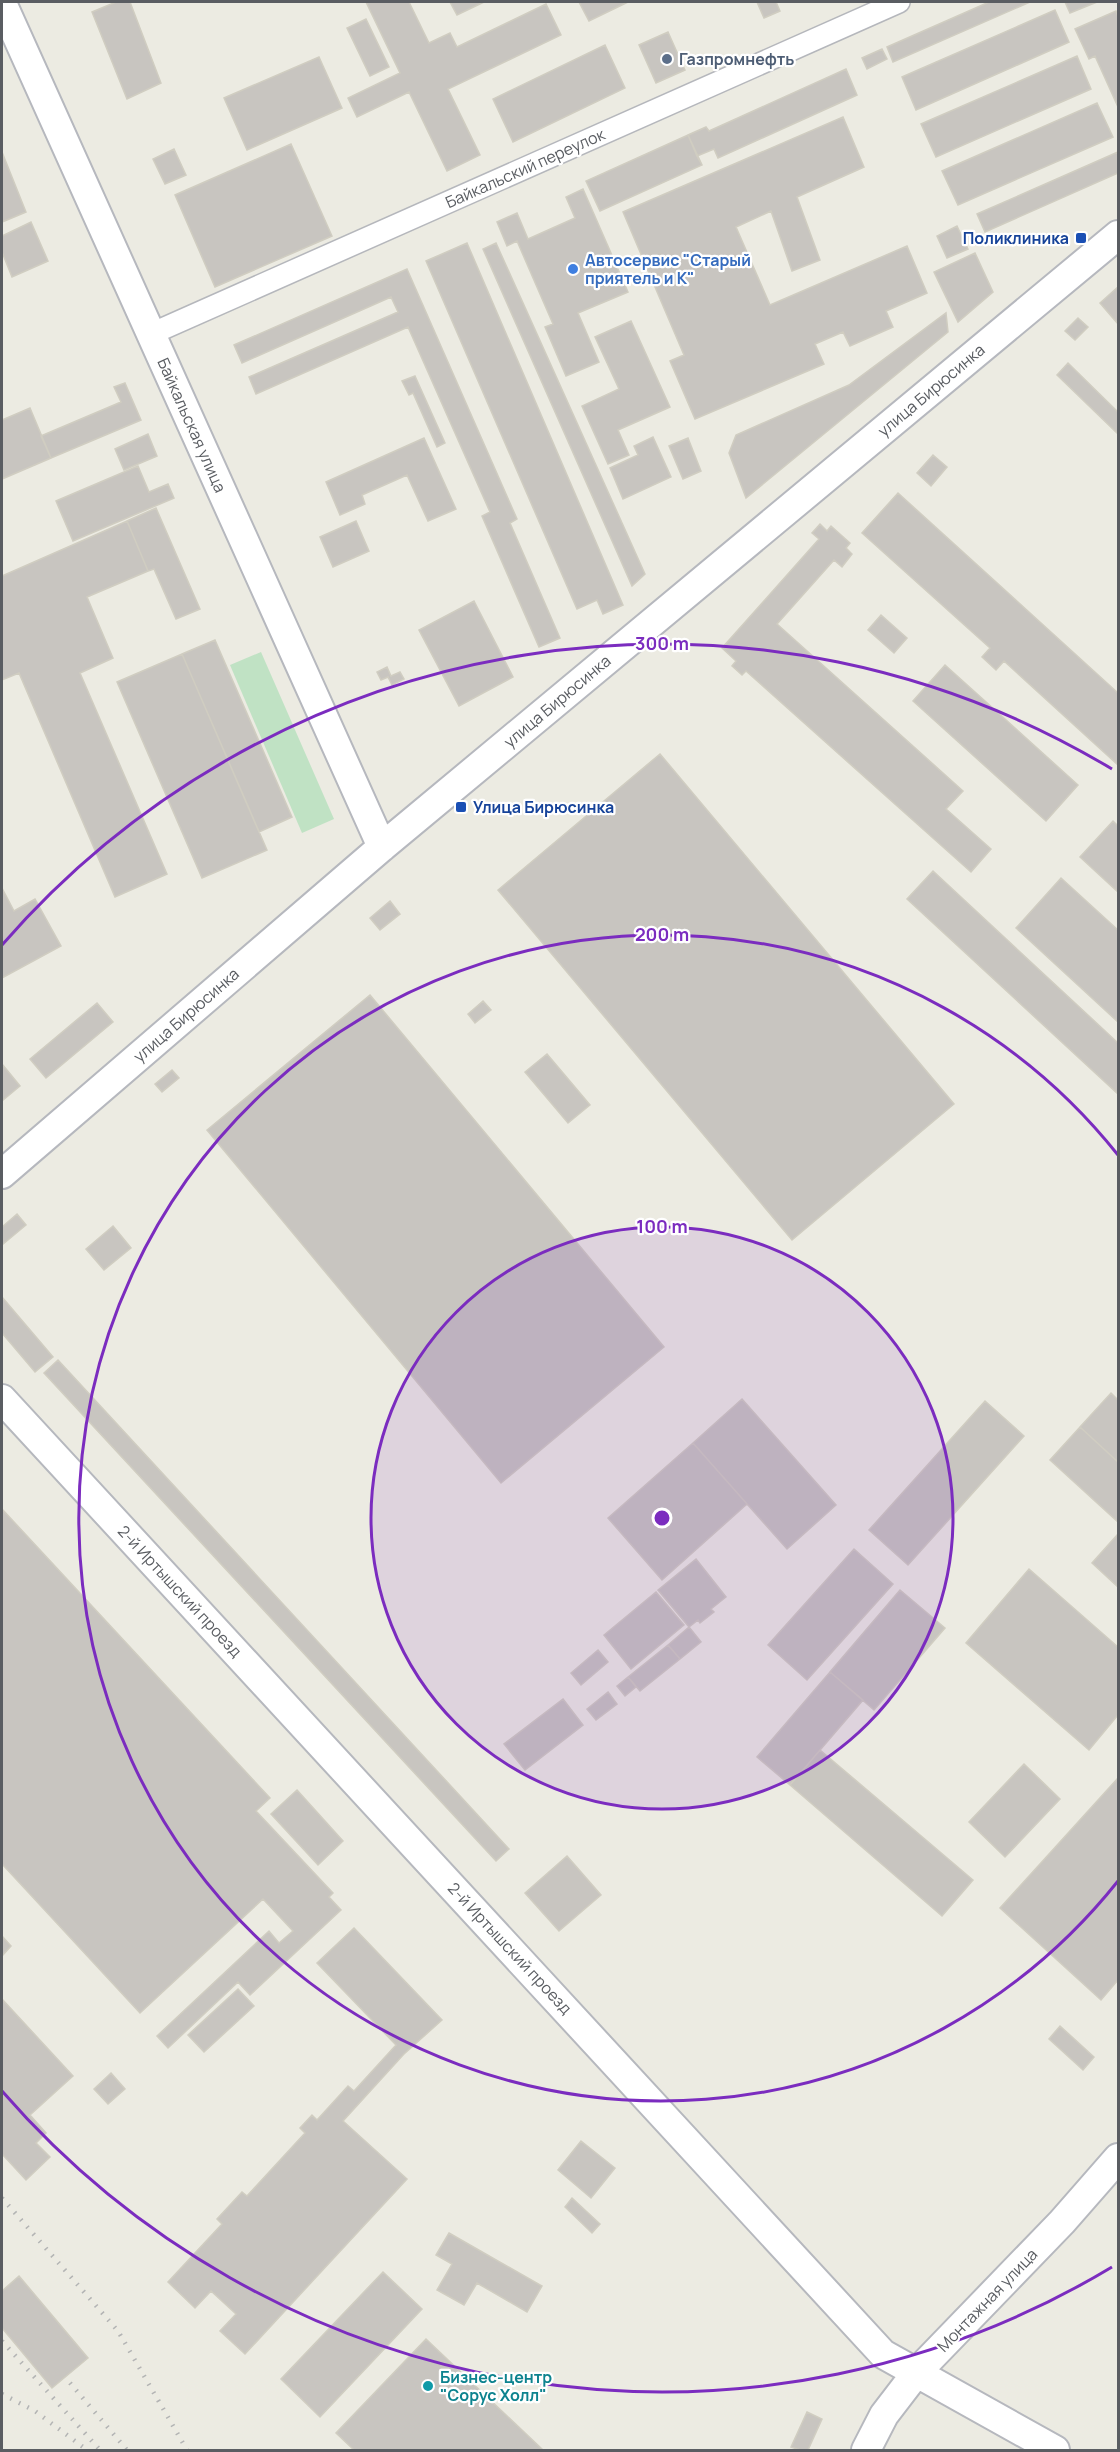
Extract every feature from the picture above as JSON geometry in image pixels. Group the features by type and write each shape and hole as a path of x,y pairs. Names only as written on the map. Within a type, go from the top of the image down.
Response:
{"main road":[{"name":"Байкальская улица","path":"2,3 382,847"},
{"name":"улица Бирюсинка","path":"2,1174 382,847 1119,235"},
{"name":"2-й Иртышский проезд","path":"2,1399 884,2354 1055,2451"},
{"name":"Монтажная улица","path":"866,2451 884,2415 917,2372 1062,2222 1119,2158"}],"street":[{"name":"Байкальский переулок","path":"151,334 899,2"}],"green space":[{"path":"261,652 334,819 302,833 230,665"}],"building":[{"path":"116,2 130,2 161,83 127,99 92,12"},
{"path":"366,2 409,2 429,43 450,33 457,47 546,4 561,35 448,89 480,155 447,171 409,92 357,117 348,98 400,73"},
{"path":"450,2 484,2 457,15"},
{"path":"579,2 628,2 589,21"},
{"path":"757,2 776,2 780,11 764,18"},
{"path":"989,2 1030,2 893,62 887,47"},
{"path":"1065,2 1097,2 1070,13"},
{"path":"1055,10 1069,42 916,110 902,77"},
{"path":"1116,11 1118,17 1118,107 1095,56 1089,59 1075,29"},
{"path":"366,19 389,67 370,76 347,28"},
{"path":"668,32 685,70 656,83 639,45"},
{"path":"605,45 625,88 513,142 493,99"},
{"path":"882,49 887,59 867,69 862,58"},
{"path":"1077,56 1091,89 936,157 921,124"},
{"path":"319,57 342,108 247,150 224,98"},
{"path":"846,69 857,95 718,158 714,149 697,156 702,165 600,211 586,181 706,127 709,131"},
{"path":"846,69 857,95 718,158 714,149 697,156 688,135 706,127 709,131"},
{"path":"1097,103 1113,137 958,205 942,171"},
{"path":"843,117 864,167 797,197 820,260 792,271 771,211 736,227 770,305 907,246 927,293 886,311 893,327 850,346 843,332 815,344 824,364 695,419 670,361 684,355 623,212"},
{"path":"688,135 702,165 600,211 586,181"},
{"path":"291,144 332,236 215,287 175,195"},
{"path":"174,149 186,175 165,184 153,159"},
{"path":"2,152 26,212 2,222"},
{"path":"1118,152 1118,173 985,232 977,214"},
{"name":"Автосервис \"Старый приятель и К\"","path":"583,189 628,292 578,313 599,362 566,376 545,327 553,324 517,241 507,246 497,222 517,213 528,239 575,218 566,197"},
{"path":"31,222 48,261 12,277 2,252 2,236"},
{"path":"957,226 968,249 947,258 937,236"},
{"path":"467,243 623,605 603,614 597,600 577,609 426,261"},
{"path":"496,243 645,574 632,586 483,249"},
{"path":"975,253 993,292 958,322 934,272"},
{"path":"407,269 517,519 510,523 560,638 539,647 482,516 490,512 408,327 256,394 249,377 398,312 391,297 242,363 234,345"},
{"path":"1118,287 1118,324 1100,303"},
{"path":"946,313 948,332 746,498 729,453 736,435 849,385"},
{"path":"1078,318 1088,327 1075,340 1065,331"},
{"path":"631,321 670,407 618,430 629,455 608,464 582,406 619,389 595,337"},
{"path":"1068,363 1118,412 1118,434 1057,375"},
{"path":"415,376 445,443 437,447 413,393 409,395 402,381"},
{"path":"125,383 141,420 51,458 41,436 121,402 114,387"},
{"path":"30,408 51,458 2,479 2,420"},
{"path":"148,434 157,456 124,470 115,449"},
{"path":"653,437 671,477 623,499 610,468 638,455 634,446"},
{"path":"424,438 456,509 428,521 407,475 362,495 365,504 340,515 326,482"},
{"path":"688,438 701,471 683,479 669,446"},
{"path":"933,455 947,467 931,486 917,473"},
{"path":"138,466 149,492 168,484 174,498 73,541 56,501"},
{"path":"898,493 1118,693 1118,765 1004,661 996,670 982,657 990,648 862,533"},
{"path":"156,508 200,609 176,619 154,569 148,571 127,521"},
{"path":"127,521 148,571 87,597 113,658 80,673 167,874 115,897 19,673 2,680 2,576"},
{"path":"356,521 369,551 333,567 320,537"},
{"path":"820,524 827,531 831,526 850,543 846,548 852,554 842,567 834,560 777,624 963,791 946,809 991,849 971,872 746,671 742,675 732,666 736,661 722,648 819,539 812,533"},
{"path":"474,601 513,677 459,706 419,630"},
{"path":"881,615 907,638 894,653 868,630"},
{"path":"215,640 292,817 259,832 182,654"},
{"path":"182,654 267,850 202,878 117,682"},
{"path":"945,665 1078,785 1046,821 913,701"},
{"path":"387,667 391,676 400,672 404,679 392,685 388,677 381,680 377,672"},
{"path":"660,754 954,1104 792,1240 498,890"},
{"path":"1113,821 1118,826 1118,892 1080,857"},
{"path":"933,871 1118,1043 1118,1094 907,899"},
{"path":"1061,878 1118,930 1118,1022 1016,928"},
{"path":"2,888 14,911 35,899 61,946 2,978"},
{"path":"390,901 400,914 380,930 370,918"},
{"path":"370,995 664,1347 501,1483 207,1130"},
{"path":"483,1001 491,1010 475,1023 468,1014"},
{"path":"97,1003 113,1022 46,1078 30,1059"},
{"path":"547,1054 590,1105 568,1123 525,1072"},
{"path":"2,1064 20,1086 2,1101"},
{"path":"172,1070 179,1078 162,1092 155,1084"},
{"path":"17,1214 26,1225 2,1245 2,1227"},
{"path":"113,1226 131,1248 104,1270 86,1249"},
{"path":"2,1297 53,1357 35,1372 2,1333"},
{"path":"58,1360 509,1849 496,1861 44,1373"},
{"path":"1111,1393 1118,1400 1118,1462 1080,1427"},
{"path":"742,1399 836,1505 787,1549 693,1443"},
{"path":"985,1401 1024,1436 908,1565 869,1530"},
{"path":"1080,1427 1118,1462 1118,1522 1050,1460"},
{"path":"693,1443 747,1504 662,1580 608,1518"},
{"path":"2,1509 270,1798 256,1811 333,1893 329,1897 341,1910 250,1995 238,1982 168,2048 157,2036 269,1931 279,1943 293,1931 263,1899 140,2013 2,1864"},
{"path":"1118,1534 1118,1587 1092,1563"},
{"path":"854,1549 893,1584 807,1680 768,1645"},
{"path":"696,1559 726,1597 711,1609 714,1612 700,1623 698,1620 689,1627 658,1590"},
{"path":"1029,1569 1118,1647 1118,1715 1089,1750 966,1643"},
{"path":"900,1590 945,1628 874,1710 830,1672"},
{"path":"656,1592 684,1625 631,1669 604,1635"},
{"path":"689,1627 701,1642 680,1659 668,1645"},
{"path":"668,1645 680,1659 640,1691 628,1677"},
{"path":"598,1650 608,1662 581,1685 571,1673"},
{"path":"830,1672 863,1700 790,1785 757,1757"},
{"path":"628,1677 636,1687 625,1696 617,1686"},
{"path":"608,1692 617,1704 596,1720 587,1709"},
{"path":"563,1699 583,1725 525,1770 504,1744"},
{"path":"820,1750 973,1880 942,1916 790,1785"},
{"path":"1024,1764 1060,1799 1005,1857 969,1822"},
{"path":"1118,1778 1118,1980 1101,2000 1000,1908"},
{"path":"297,1790 343,1841 318,1865 271,1814"},
{"path":"567,1856 601,1895 559,1931 525,1893"},
{"path":"354,1928 442,2020 404,2054 343,2121 407,2179 245,2354 220,2331 236,2314 211,2291 195,2308 168,2282 222,2224 217,2219 242,2192 247,2196 305,2133 300,2128 312,2115 317,2120 348,2086 354,2091 396,2045 317,1963"},
{"path":"2,1936 11,1946 2,1956"},
{"path":"238,1989 254,2006 204,2052 188,2035"},
{"path":"2,1999 73,2076 30,2115 46,2133 36,2143 50,2157 26,2180 2,2154"},
{"path":"1060,2026 1094,2057 1083,2070 1049,2039"},
{"path":"111,2073 125,2089 108,2104 94,2089"},
{"path":"581,2141 615,2168 591,2198 558,2170"},
{"path":"572,2198 600,2224 592,2233 565,2207"},
{"path":"449,2233 542,2286 527,2312 477,2283 464,2305 437,2290 452,2264 436,2255"},
{"path":"383,2272 422,2309 320,2417 281,2379"},
{"path":"19,2276 88,2358 52,2388 2,2328 2,2291"},
{"name":"Бизнес-центр \"Сорус Холл\"","path":"426,2339 543,2450 354,2450 336,2433"},
{"path":"807,2412 822,2419 808,2450 800,2450 791,2447"}],"railway":[{"path":"2,2198 118,2331 187,2450"},
{"path":"2,2341 100,2450"},
{"path":"70,2383 127,2450"},
{"path":"2,2394 35,2411 87,2450"}],"place":[{"name":"Газпромнефть","path":"667,59"},
{"name":"Поликлиника","path":"1081,238"},
{"name":"Автосервис \"Старый приятель и К\"","path":"573,269"},
{"name":"Улица Бирюсинка","path":"461,807"},
{"name":"Бизнес-центр \"Сорус Холл\"","path":"428,2386"}]}
